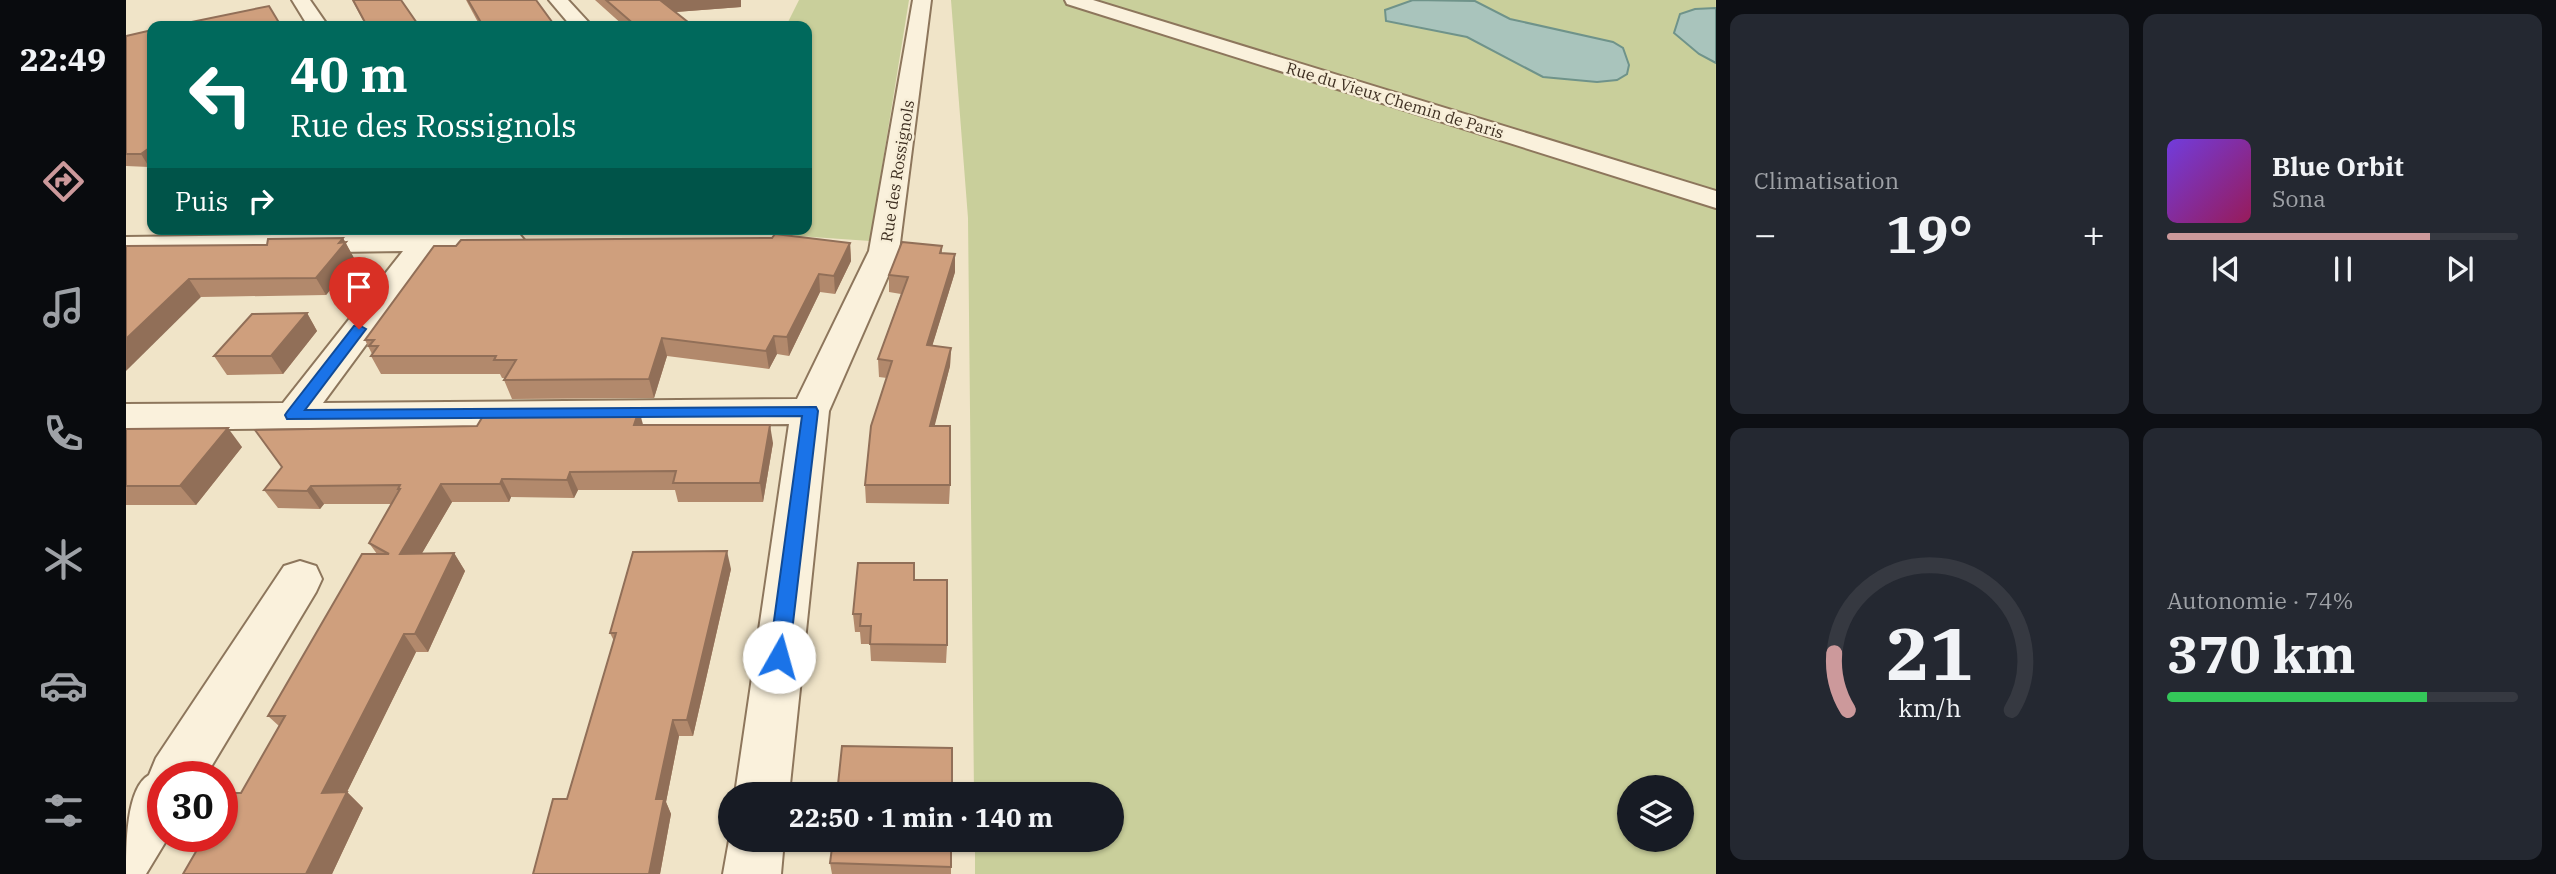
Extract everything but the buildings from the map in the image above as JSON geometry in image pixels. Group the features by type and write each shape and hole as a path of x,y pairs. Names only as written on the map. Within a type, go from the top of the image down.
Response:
{"street":[{"path":"301,0 315,21"},
{"path":"558,0 577,21"},
{"name":"Rue des Rossignols","path":"764,782 810,411 884,251 922,0"},
{"name":"Rue du Vieux Chemin de Paris","path":"1074,0 1716,200"},
{"path":"126,246 537,241"},
{"path":"293,415 426,242"},
{"path":"126,417 810,411"},
{"path":"185,761 300,579"},
{"path":"126,854 147,821"},
{"path":"752,874 755,852"}],"green space":[{"path":"799,0 909,0 870,241 783,235 812,235 812,21 788,21"},
{"path":"951,0 1716,0 1716,874 975,874 975,852 1124,852 1124,782 974,782 968,218"}],"water":[{"path":"1413,0 1475,1 1510,19 1613,42 1623,48 1629,65 1627,74 1617,80 1597,82 1543,77 1467,37 1386,21 1385,10"},
{"path":"1716,8 1716,63 1699,54 1674,33 1680,14 1695,9"}],"route":[{"path":"359,329 293,415 810,411 779,657"}]}
